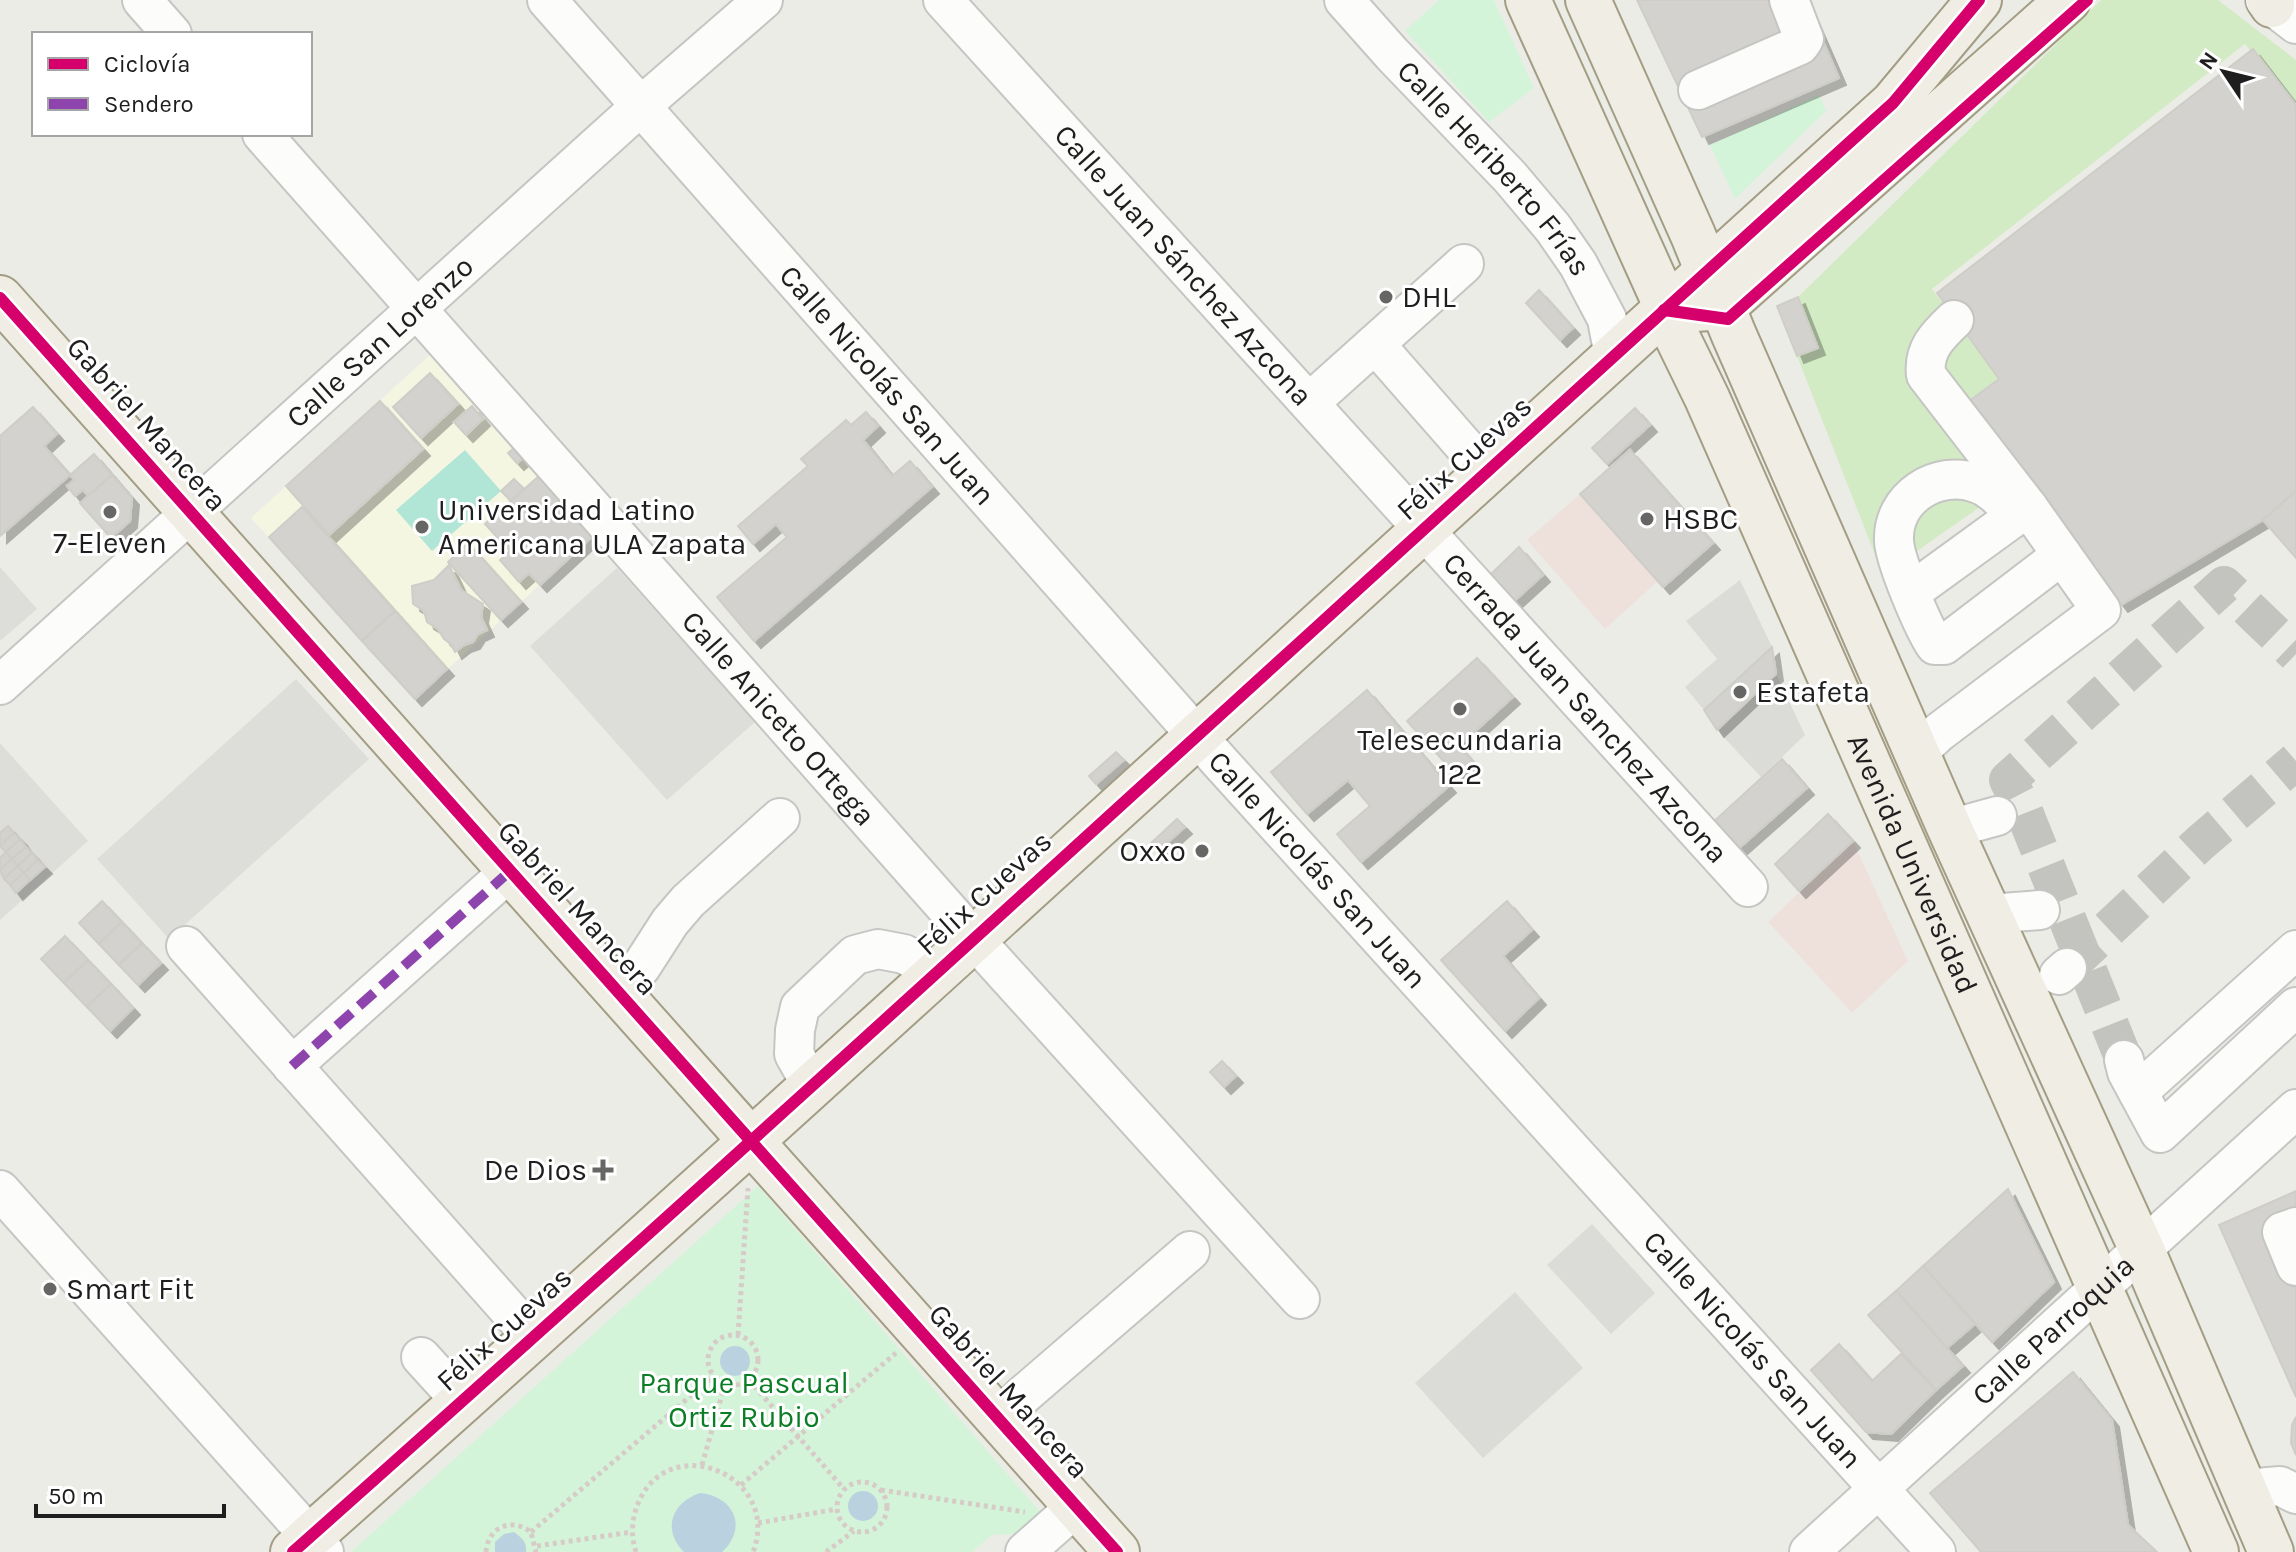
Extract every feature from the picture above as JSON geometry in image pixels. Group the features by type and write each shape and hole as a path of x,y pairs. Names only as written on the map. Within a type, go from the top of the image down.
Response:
{"main road":[{"name":"Avenida Universidad","path":"1528,0 1663,299 1664,310 1693,366 2216,1552"},
{"name":"Avenida Universidad","path":"1588,0 1950,829 2142,1250 2271,1552"},
{"path":"1719,299 1893,103 1979,0"},
{"path":"1893,103 2032,0"},
{"path":"1719,299 2068,0"},
{"name":"Gabriel Mancera","path":"0,298 618,992 750,1163 921,1331 1117,1552"},
{"name":"Félix Cuevas","path":"309,1547 533,1337 750,1163 812,1086 1664,310 1719,299"}],"street":[{"path":"142,0 170,32"},
{"name":"Calle Nicolás San Juan","path":"547,0 1196,735 1936,1552"},
{"name":"Calle San Lorenzo","path":"1,682 642,105 763,0"},
{"name":"Calle Juan Sánchez Azcona","path":"943,0 1422,530"},
{"name":"Calle Heriberto Frías","path":"1344,0 1510,177 1553,228 1578,264 1607,319 1614,356"},
{"path":"1698,90 1800,45 1804,39 1789,0"},
{"path":"1719,299 2087,0"},
{"name":"Calle Aniceto Ortega","path":"264,136 973,938 1300,1299"},
{"path":"1309,403 1464,264"},
{"path":"1912,741 1938,733 2101,610 2062,555 2022,511 1926,375 1925,364 1935,337 1954,320"},
{"path":"1375,344 1487,472"},
{"path":"2022,511 1973,482 1949,479 1920,490 1906,503 1894,530 1896,556 1935,645 1944,645 2062,555"},
{"path":"1911,592 2022,511"},
{"name":"Cerrada Juan Sanchez Azcona","path":"1422,530 1748,887"},
{"path":"1950,829 1997,816"},
{"path":"618,992 641,967 662,933 688,901 780,818"},
{"path":"292,1066 510,871"},
{"path":"1989,914 2040,910"},
{"path":"186,946 533,1337"},
{"path":"812,1086 794,1054 800,1007 855,955 878,949 904,954 936,972"},
{"path":"2296,950 2131,1076 2160,1133 2296,1007"},
{"name":"Calle Parroquia","path":"1809,1552 2296,1109"},
{"path":"0,1190 309,1547"},
{"path":"2296,1227 2282,1232 2296,1266"},
{"path":"999,1419 1190,1251"},
{"path":"421,1357 462,1402"},
{"path":"2245,1489 2280,1486 2296,1494"},
{"path":"1025,1552 1070,1499"}],"path":[{"path":"738,1335 750,1163"},
{"path":"741,1485 921,1331"},
{"path":"738,1335 752,1343 759,1358 749,1380 742,1384 725,1384 714,1376 708,1362 712,1347 723,1337 738,1335"},
{"path":"531,1532 714,1376"},
{"path":"749,1380 844,1489"},
{"path":"702,1465 725,1384"},
{"path":"636,1552 632,1532 634,1511 644,1491 660,1476 680,1467 702,1465 716,1469 741,1485 753,1502 758,1523 753,1552"},
{"path":"881,1490 887,1505 883,1520 870,1531 854,1530 843,1522 837,1509 844,1489 859,1482 867,1482 881,1490 1042,1514 1070,1499"},
{"path":"758,1523 837,1509"},
{"path":"486,1552 490,1536 502,1526 518,1525 531,1532 536,1549 632,1532"},
{"path":"826,1552 854,1530"}],"shaded area":[{"name":"Universidad Latino Americana ULA Zapata","path":"430,355 593,536 415,699 251,518"},
{"path":"1580,494 1658,581 1605,629 1527,540"},
{"path":"0,567 37,609 0,641"},
{"path":"617,568 755,722 667,800 530,646"},
{"path":"1740,580 1772,647 1704,710 1685,687 1717,659 1686,621"},
{"path":"1776,674 1805,735 1761,777 1717,730"},
{"path":"296,679 369,759 169,939 97,859"},
{"path":"0,743 88,841 0,920"},
{"path":"1853,841 1908,961 1852,1013 1768,922"},
{"path":"1592,1224 1655,1293 1611,1334 1547,1265"},
{"path":"1515,1292 1583,1368 1483,1458 1415,1383"}],"green space":[{"path":"1439,0 1494,0 1534,88 1489,122 1405,31"},
{"path":"2101,0 2218,0 2296,60 2296,108 2245,44 1932,289 1999,379 1969,402 2024,476 1883,575 1797,356 1818,348 1798,297"},
{"path":"1819,95 1826,111 1735,199 1710,145"},
{"path":"465,450 501,491 432,551 396,510"},
{"name":"Parque Pascual Ortiz Rubio","path":"758,1186 1042,1514 1018,1534 992,1535 972,1552 351,1552"}],"water":[{"path":"735,1346 745,1351 750,1361 745,1371 735,1376 725,1371 720,1361 725,1351"},
{"path":"863,1491 873,1496 878,1506 873,1516 863,1521 853,1516 848,1506 853,1496"},
{"path":"700,1493 721,1500 734,1514 735,1533 722,1552 684,1552 673,1535 676,1510"},
{"path":"514,1532 523,1540 526,1552 495,1552 495,1542 504,1534"}],"building":[{"path":"1637,0 1805,0 1839,78 1702,137"},
{"path":"2253,49 2296,105 2296,491 2263,520 2121,605 1968,402 1999,379 1937,293"},
{"path":"1539,290 1573,328 1560,340 1526,303"},
{"path":"1798,297 1818,348 1797,356 1777,306"},
{"path":"430,373 458,404 421,438 393,407"},
{"path":"380,401 423,449 329,535 286,486"},
{"path":"472,406 483,419 466,435 454,422"},
{"path":"33,407 57,434 44,446 70,475 0,536 0,436"},
{"path":"1635,408 1650,425 1607,464 1592,448"},
{"path":"866,412 878,426 863,440 892,476 910,461 932,487 754,641 717,597 787,537 776,524 753,544 738,526 808,466 801,459 846,420 851,425"},
{"path":"514,448 523,458 517,463 508,453"},
{"name":"HSBC","path":"1630,450 1713,543 1663,587 1580,494"},
{"path":"94,454 112,475 88,496 83,490 75,496 67,486 74,480 70,475"},
{"name":"7-Eleven","path":"112,475 132,498 130,521 111,538 80,503"},
{"path":"539,476 593,536 540,585 529,573 519,582 500,560 510,551 485,524"},
{"path":"514,479 524,489 511,501 501,491"},
{"path":"2296,491 2296,558 2263,520"},
{"path":"302,507 395,611 362,641 269,537"},
{"path":"468,543 521,602 501,620 448,562"},
{"path":"1519,547 1543,575 1512,603 1487,578"},
{"path":"449,565 461,590 483,604 481,617 487,630 455,652 438,629 427,622 424,611 413,604 412,586 434,580"},
{"path":"395,611 447,669 415,699 362,641"},
{"name":"Estafeta","path":"1772,647 1776,674 1717,730 1704,710"},
{"name":"Telesecundaria 122","path":"1477,658 1513,697 1459,746 1473,762 1457,776 1407,721"},
{"path":"1367,690 1449,786 1361,862 1337,834 1370,806 1348,780 1307,814 1271,772"},
{"path":"1116,752 1124,760 1096,784 1089,776"},
{"path":"1782,759 1807,788 1736,851 1710,825"},
{"path":"1828,814 1853,841 1799,891 1775,864"},
{"path":"1177,819 1185,827 1157,852 1150,844"},
{"path":"8,826 14,833 0,846 0,833"},
{"path":"14,833 20,839 6,852 0,846"},
{"path":"20,839 26,847 12,859 6,852"},
{"path":"26,847 32,853 18,866 12,859"},
{"path":"6,852 12,859 0,870 0,858"},
{"path":"32,853 38,860 24,873 18,866"},
{"path":"12,859 18,866 4,879 0,870"},
{"path":"38,860 45,867 30,880 24,873"},
{"path":"18,866 24,873 10,885 4,879"},
{"path":"24,873 30,880 16,893 10,885"},
{"path":"102,901 122,922 99,944 79,923"},
{"path":"1507,901 1532,930 1503,956 1539,998 1505,1031 1441,960"},
{"path":"122,922 142,943 119,965 99,944"},
{"path":"65,936 88,960 64,983 41,959"},
{"path":"142,943 161,963 138,985 119,965"},
{"path":"88,960 111,984 87,1007 64,983"},
{"path":"111,984 133,1008 110,1031 87,1007"},
{"path":"1222,1061 1236,1076 1224,1087 1210,1072"},
{"path":"2008,1189 2054,1282 1992,1342 1923,1266"},
{"path":"2296,1191 2296,1397 2219,1225"},
{"path":"1923,1266 1975,1324 1947,1348 1896,1291"},
{"path":"1896,1291 1963,1366 1936,1390 1868,1315"},
{"path":"1839,1344 1872,1381 1901,1354 1936,1390 1891,1434 1866,1432 1811,1370"},
{"path":"2073,1372 2112,1420 2128,1525 2157,1552 1981,1552 1930,1493"},
{"path":"2296,1417 2296,1455 2291,1443 2292,1425"}],"tunnel":[{"path":"2124,1060 2023,809 2008,780 2224,585 2296,654"},
{"path":"2067,968 2200,843 2296,761"}],"marked path":[{"path":"292,1066 510,871"}],"cycle path":[{"path":"293,1552 895,1011 1893,103 1979,0"},
{"path":"1664,310 1728,319 2087,0"},
{"path":"0,298 1117,1552"}],"place":[{"name":"DHL","path":"1386,297"},
{"name":"7-Eleven","path":"110,512"},
{"name":"HSBC","path":"1647,519"},
{"name":"Universidad Latino Americana ULA Zapata","path":"422,527"},
{"name":"Estafeta","path":"1740,692"},
{"name":"Telesecundaria 122","path":"1460,709"},
{"name":"Oxxo","path":"1202,851"},
{"name":"De Dios","path":"603,1170"},
{"name":"Smart Fit","path":"50,1289"}]}
